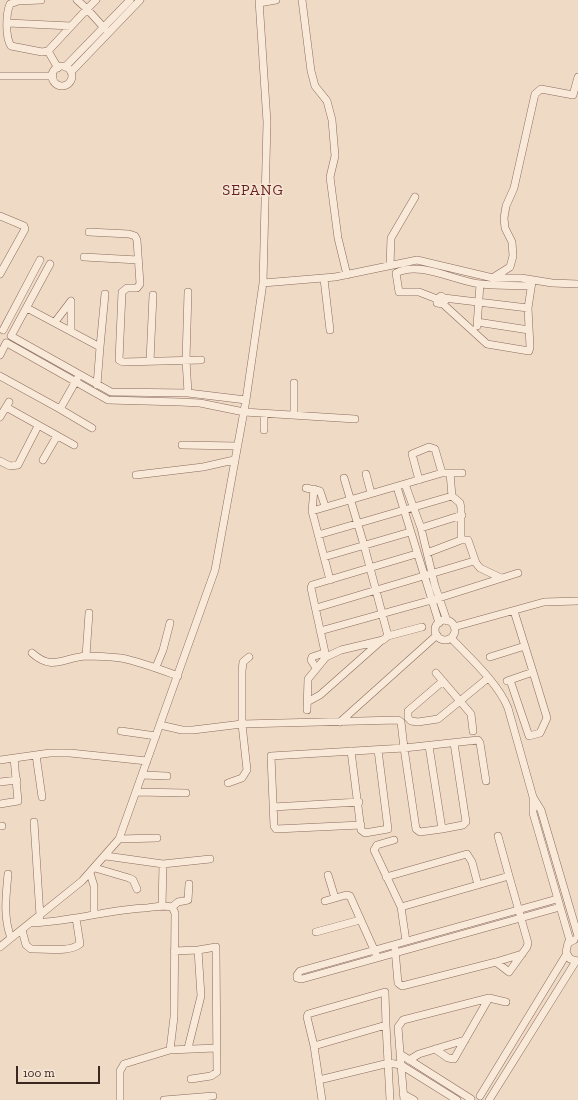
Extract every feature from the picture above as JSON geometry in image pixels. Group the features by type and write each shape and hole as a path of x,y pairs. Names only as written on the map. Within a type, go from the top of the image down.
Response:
{"street":[{"path":"41,0 12,3 8,11 9,43 11,46 42,52 48,51 96,0"},
{"path":"77,0 106,30"},
{"path":"106,30 130,0"},
{"path":"0,76 53,76 65,69 140,0"},
{"path":"0,947 40,916 92,870 106,856 119,839 215,570 244,412 263,283 267,122 259,2 276,0"},
{"path":"302,0 311,71 315,86 327,101 332,120 336,156 330,177 338,238 347,275"},
{"path":"8,23 71,26"},
{"path":"48,51 65,69 71,79 66,85 58,85 53,76"},
{"path":"492,278 510,267 513,256 512,242 505,228 504,218 521,156 535,94 541,89 570,96 574,93 578,77"},
{"path":"390,265 391,238 415,197"},
{"path":"0,216 24,226 25,229 0,274"},
{"path":"89,232 135,236 138,260 138,287 127,288 122,292 119,360 122,362 201,360"},
{"path":"84,257 138,260"},
{"path":"40,260 1,331 8,331 11,336 111,392 188,393 246,400"},
{"path":"263,283 324,279 417,260 492,278 532,283"},
{"path":"0,355 4,343 11,336 50,264"},
{"path":"532,283 528,308 529,351 489,345 476,335 441,296 436,299 420,292 399,292 396,273 405,270 419,269 480,284 532,283 577,284"},
{"path":"324,279 330,330"},
{"path":"476,335 480,284"},
{"path":"188,292 186,360 188,393"},
{"path":"97,385 105,294"},
{"path":"150,361 153,295"},
{"path":"54,322 71,301 71,331"},
{"path":"444,301 478,302 528,308"},
{"path":"27,308 100,347"},
{"path":"477,322 529,330"},
{"path":"4,343 108,400 200,403 244,412 355,419"},
{"path":"0,376 92,428"},
{"path":"60,409 80,376"},
{"path":"294,383 294,415"},
{"path":"134,392 134,401"},
{"path":"200,403 201,394"},
{"path":"218,406 220,397"},
{"path":"0,417 7,405 38,426 74,445"},
{"path":"264,414 264,430"},
{"path":"0,461 10,466 18,465 38,426"},
{"path":"43,460 57,436"},
{"path":"182,445 238,446"},
{"path":"419,480 412,454 430,447 435,449 442,473"},
{"path":"136,475 203,467 234,460"},
{"path":"312,511 442,473 462,473"},
{"path":"450,473 452,496 460,503 462,515 461,540"},
{"path":"366,474 371,493"},
{"path":"344,478 383,615 386,638"},
{"path":"405,484 420,528 432,574 447,621"},
{"path":"397,487 438,623 436,628 437,635 443,640 451,638 454,632 452,623 447,621 438,623"},
{"path":"306,488 320,491 325,506"},
{"path":"314,489 312,511 330,580"},
{"path":"318,535 452,496"},
{"path":"420,528 462,515"},
{"path":"324,557 410,532"},
{"path":"427,553 466,539 469,541 474,561 480,568 501,578"},
{"path":"325,655 312,585 416,554"},
{"path":"316,608 474,561"},
{"path":"320,631 383,615 518,573"},
{"path":"454,628 544,602 578,601"},
{"path":"514,611 533,672 547,720 542,731 530,737 508,680 533,672"},
{"path":"86,656 89,613"},
{"path":"156,667 163,650 170,623"},
{"path":"307,710 309,701 308,679 325,655 422,627"},
{"path":"340,722 437,635"},
{"path":"309,701 320,695 386,638"},
{"path":"451,638 500,692 508,708 533,797 533,813 570,941"},
{"path":"490,657 525,646"},
{"path":"32,653 38,659 50,663 86,656 121,658 156,667 178,676"},
{"path":"228,783 237,781 246,774 242,724 242,666 249,657"},
{"path":"436,673 471,714 473,732"},
{"path":"443,681 408,711 408,718 411,721 418,722 438,719 488,678"},
{"path":"160,725 182,730 193,730 242,724 400,721 416,829 420,832 463,825 466,822 454,743"},
{"path":"121,731 156,736"},
{"path":"361,825 276,829 273,807 271,756 404,748 478,740 486,781"},
{"path":"429,746 442,829"},
{"path":"352,752 361,830 365,832 388,829 378,750"},
{"path":"0,760 36,755 70,753 147,762"},
{"path":"36,755 42,797"},
{"path":"0,804 18,801 14,758"},
{"path":"143,775 167,776"},
{"path":"0,782 17,780"},
{"path":"137,792 186,793"},
{"path":"533,797 541,810 578,936"},
{"path":"273,807 358,802"},
{"path":"34,822 40,916"},
{"path":"496,962 509,972 527,947 528,943 498,836"},
{"path":"119,839 157,838"},
{"path":"394,840 374,847 386,877 401,907 406,941"},
{"path":"386,877 467,854 472,862 478,885"},
{"path":"106,856 163,864 210,859"},
{"path":"162,906 163,864"},
{"path":"92,870 129,878 133,880 137,889"},
{"path":"92,870 94,886 94,914"},
{"path":"8,874 6,922 11,938"},
{"path":"328,875 335,898"},
{"path":"401,907 509,876"},
{"path":"31,923 55,922 94,914 162,906 172,907 178,902 188,900 189,884"},
{"path":"324,901 348,895 376,954"},
{"path":"557,899 394,944 376,954 302,978 298,978 296,975 300,971 376,954 396,952 560,907"},
{"path":"170,1050 174,1017 175,913 172,907"},
{"path":"22,930 26,945 31,949 40,948 48,951 73,947 80,944 76,918"},
{"path":"316,932 360,920"},
{"path":"319,1080 389,1063 401,1065 456,1097 471,1100 480,1096 566,955 566,946 570,941 578,940"},
{"path":"394,944 398,983 402,986 522,954"},
{"path":"174,951 198,950 216,947 215,1074 191,1079"},
{"path":"188,1048 201,996 198,950"},
{"path":"480,1096 488,1100 577,961 570,959 566,955"},
{"path":"322,1100 308,1014 385,992 390,1100"},
{"path":"435,1049 448,1058 454,1059 489,998"},
{"path":"414,1100 404,1097 398,1027 403,1020 489,998 506,1002"},
{"path":"314,1046 386,1025"},
{"path":"409,1060 419,1054 465,1040"},
{"path":"120,1100 121,1066 170,1050 215,1048"},
{"path":"400,1054 419,1067 456,1097"},
{"path":"415,1074 419,1067"},
{"path":"164,1100 213,1096"}],"district":[{"name":"SEPANG","path":"253,191"}]}
